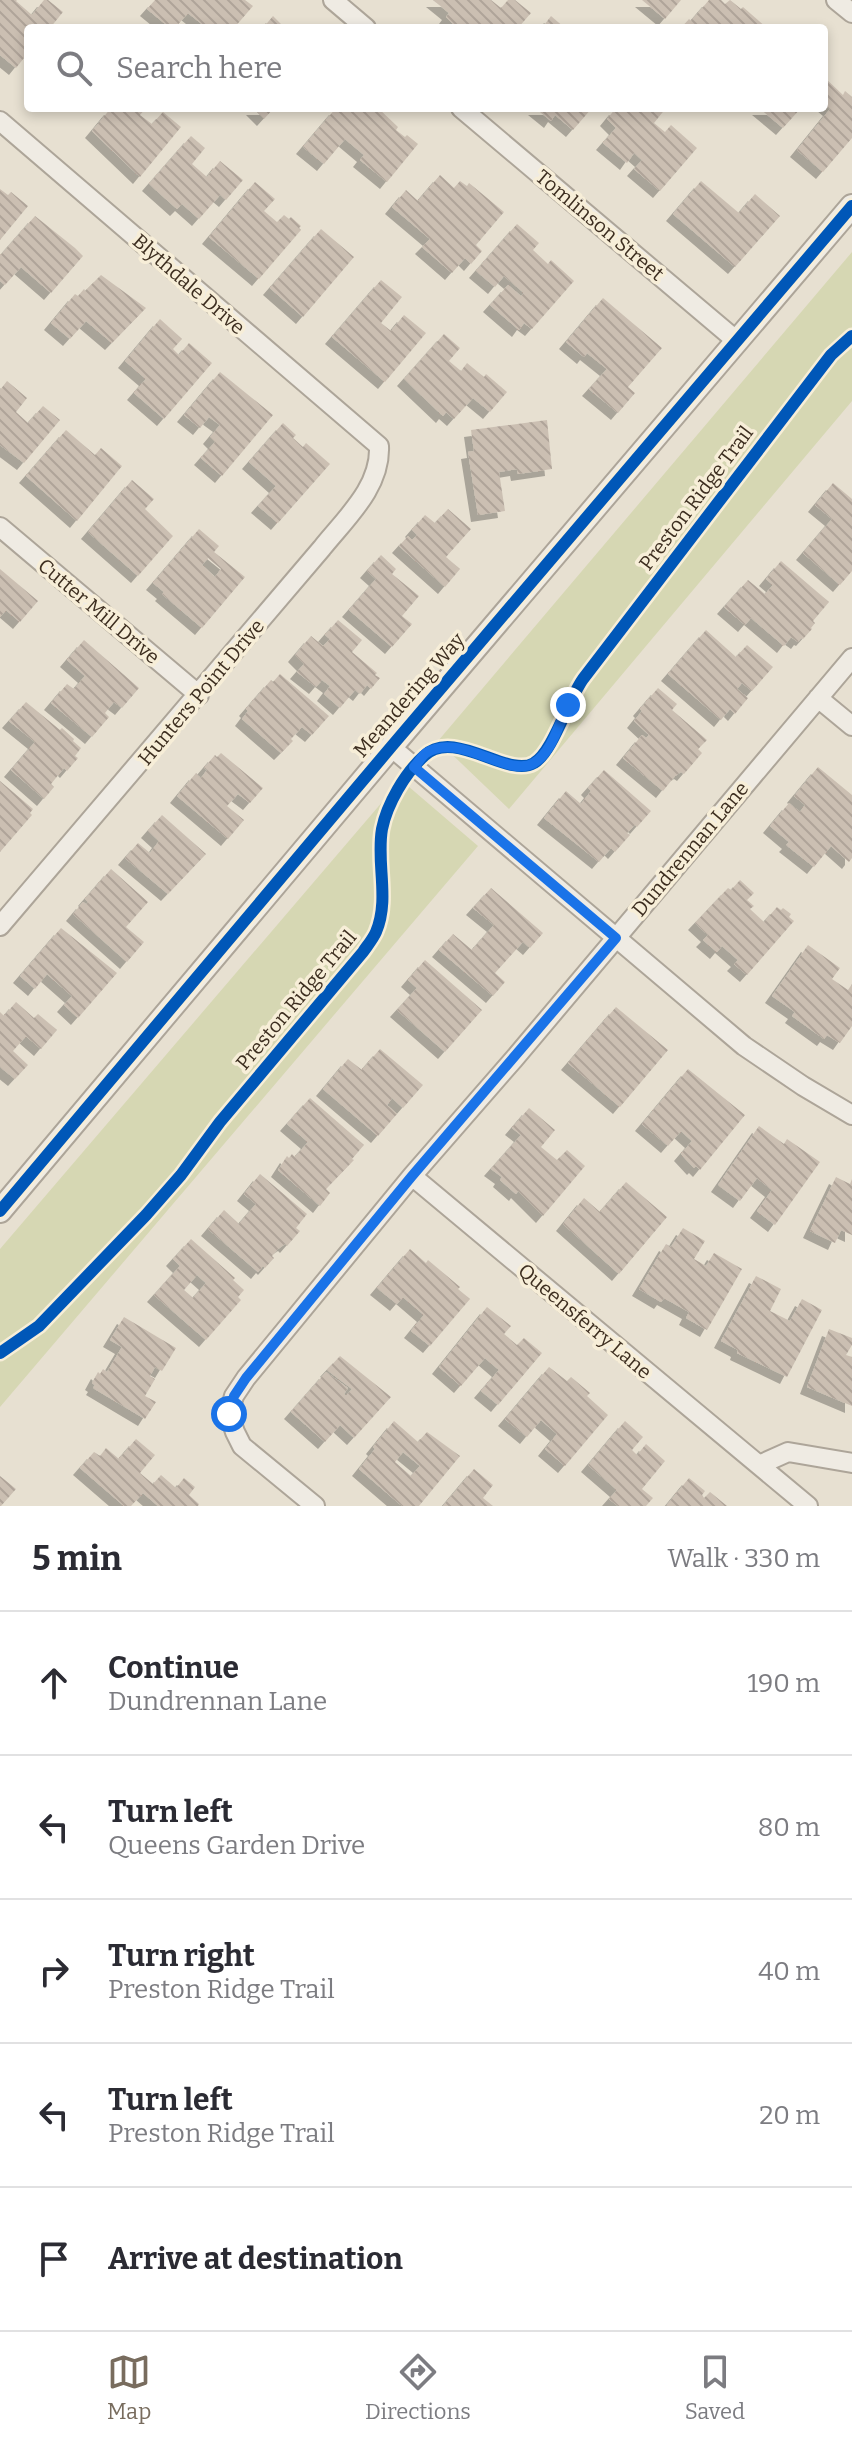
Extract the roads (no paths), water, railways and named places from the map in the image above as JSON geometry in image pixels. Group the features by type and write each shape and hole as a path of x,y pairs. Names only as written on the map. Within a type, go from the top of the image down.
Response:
{"street":[{"path":"333,0 361,24"},
{"path":"836,0 852,13"},
{"name":"Tomlinson Street","path":"466,112 738,342"},
{"name":"Blythdale Drive","path":"0,121 379,446"},
{"name":"Meandering Way","path":"0,1211 852,206"},
{"name":"Hunters Point Drive","path":"0,926 199,695 364,496 380,462 379,446"},
{"name":"Cutter Mill Drive","path":"0,527 199,695"},
{"name":"Dundrennan Lane","path":"315,1506 242,1446 229,1414 234,1396 412,1176 852,658"},
{"path":"818,698 852,726"},
{"path":"391,747 744,1046 852,1115"},
{"name":"Queensferry Lane","path":"412,1176 808,1506"},
{"path":"759,1465 788,1452 852,1463"}]}
